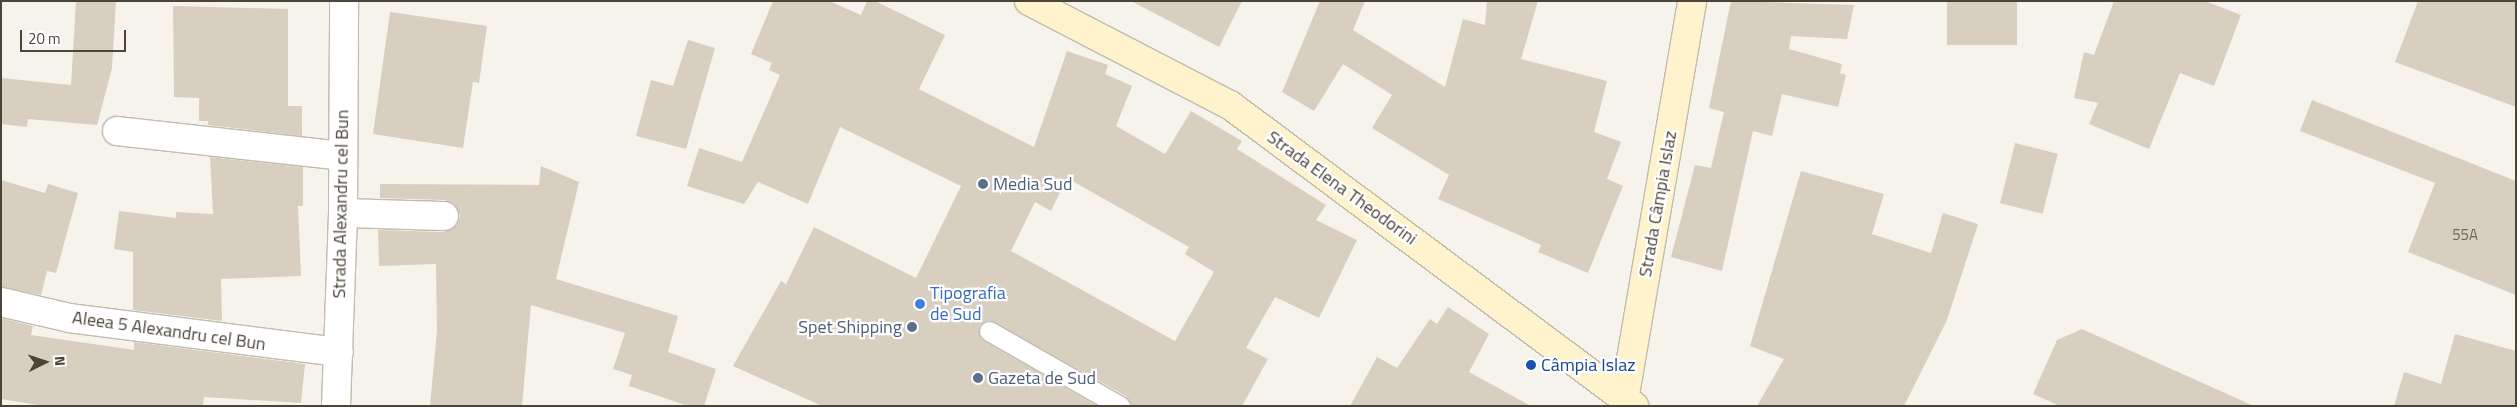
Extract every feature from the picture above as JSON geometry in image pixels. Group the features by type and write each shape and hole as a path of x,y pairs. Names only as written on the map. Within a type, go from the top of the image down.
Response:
{"main road":[{"name":"Strada Elena Theodorini","path":"1029,1 1230,105 1628,403"},
{"name":"Strada Câmpia Islaz","path":"1628,403 1692,1"}],"street":[{"name":"Strada Alexandru cel Bun","path":"336,406 343,213 344,1"},
{"path":"117,131 342,156"},
{"path":"343,213 444,216"},
{"name":"Aleea 5 Alexandru cel Bun","path":"1,302 69,318 339,352"}],"lane":[{"path":"989,331 1120,406"}],"building":[{"path":"76,1 116,1 112,68 97,125 28,119 27,127 1,124 1,78 71,85"},
{"path":"773,1 829,1 861,15 867,1 875,1 945,35 919,89 1034,147 1067,51 1108,65 1105,74 1132,86 1116,126 1165,154 1191,111 1242,141 1237,149 1326,205 1316,220 1357,240 1319,318 1275,297 1246,348 1268,359 1242,406 1131,406 1126,396 989,320 979,326 983,340 1097,406 822,406 733,366 781,281 786,284 814,227 916,278 961,186 840,127 808,204 758,182 744,204 687,186 699,148 742,162 780,75 769,70 772,63 751,54","holes":["1067,178 1189,247 1185,254 1214,272 1175,341 1011,251 1035,202 1051,211"]},
{"path":"1131,1 1242,1 1219,47"},
{"path":"1320,1 1365,1 1353,30 1445,87 1463,19 1485,25 1487,1 1538,1 1521,59 1607,81 1594,132 1621,142 1607,179 1623,186 1588,273 1538,252 1541,245 1438,199 1449,175 1372,128 1392,95 1343,64 1314,111 1282,92"},
{"path":"1731,1 1854,5 1847,39 1791,36 1789,49 1842,64 1840,73 1846,75 1838,107 1782,94 1772,136 1753,131 1722,271 1671,257 1695,165 1711,168 1724,112 1709,108"},
{"path":"1947,1 2017,1 2017,45 1947,45"},
{"path":"2114,1 2205,1 2241,15 2214,86 2180,73 2149,149 2089,124 2098,103 2074,98 2084,52 2094,55"},
{"path":"2418,1 2516,1 2516,107 2395,62"},
{"path":"173,6 288,9 288,106 302,106 302,136 208,125 208,121 199,121 199,98 174,97"},
{"path":"390,12 487,26 479,83 473,82 463,148 373,134"},
{"path":"688,40 715,48 686,149 636,136 651,80 673,86"},
{"path":"2312,100 2516,181 2516,295 2408,252 2435,183 2300,131"},
{"path":"2015,143 2058,154 2043,214 2000,203"},
{"path":"210,157 303,167 303,206 298,206 301,276 221,279 222,321 133,310 133,252 114,249 119,211 176,218 176,212 213,214"},
{"path":"541,166 579,182 556,279 678,316 668,352 716,369 704,406 688,406 629,386 632,375 613,369 625,333 531,305 522,406 430,406 437,331 436,264 379,266 378,230 444,232 457,225 460,216 457,208 445,200 380,198 380,184 539,185"},
{"path":"1801,171 1884,194 1872,234 1931,253 1943,213 1978,224 1947,320 1904,406 1757,406 1784,359 1750,346"},
{"path":"1,180 45,193 48,184 78,193 56,273 47,271 41,295 1,287"},
{"path":"1448,307 1489,334 1469,372 1531,406 1350,406 1377,357 1397,368 1430,319 1437,324"},
{"path":"1,318 33,326 31,335 134,350 134,342 305,364 301,403 204,397 203,406 43,406 1,399"},
{"path":"2082,329 2254,406 2060,406 2033,394 2057,340"},
{"path":"2455,334 2516,351 2516,406 2394,406 2404,372 2441,384"}],"place":[{"name":"Media Sud","path":"983,184"},
{"name":"Tipografia de Sud","path":"920,304"},
{"name":"Spet Shipping","path":"912,327"},
{"name":"Câmpia Islaz","path":"1531,365"},
{"name":"Gazeta de Sud","path":"978,378"}]}
